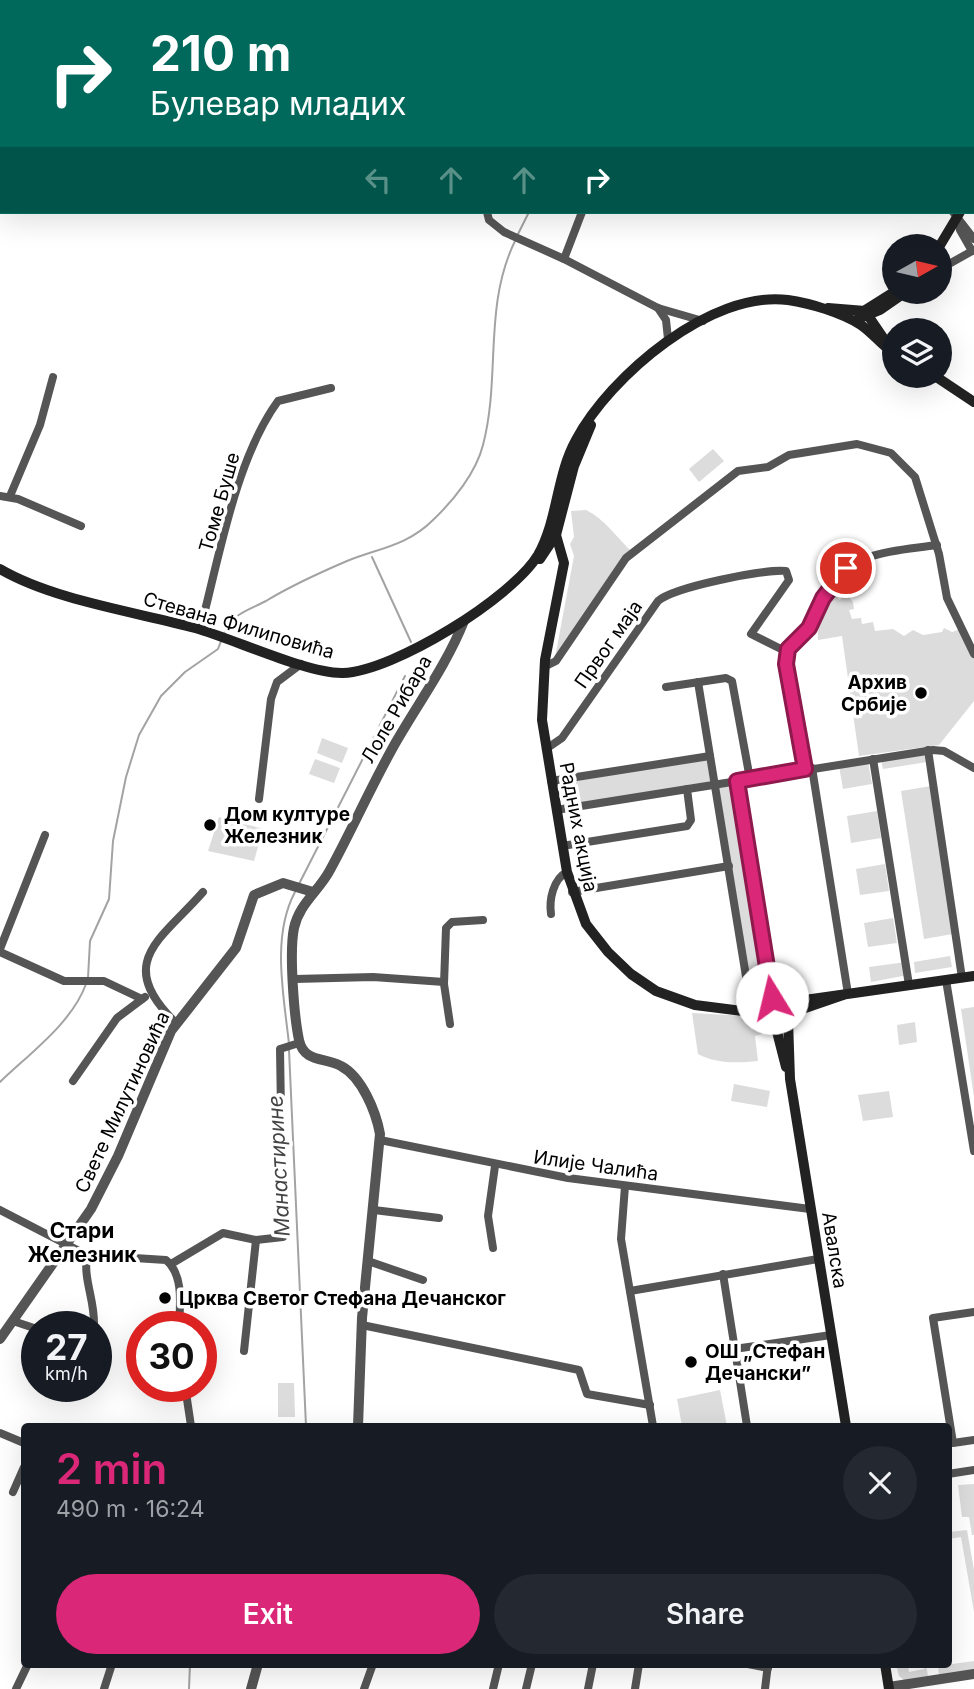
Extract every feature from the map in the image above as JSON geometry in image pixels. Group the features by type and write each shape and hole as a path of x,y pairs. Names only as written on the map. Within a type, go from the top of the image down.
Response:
{"main road":[{"path":"946,234 957,214"},
{"path":"547,549 564,464 577,437 620,380 668,339 703,321 767,300 791,301 860,317 882,337"},
{"path":"860,317 882,301"},
{"path":"811,306 860,317 884,304"},
{"path":"952,387 974,402"},
{"name":"Радних акција","path":"547,549 564,563 544,667 541,705 546,749 572,892 598,941 618,963 640,981 656,991 695,1005 749,1008 772,1015 787,1015 846,995"},
{"name":"Лоле Рибара","path":"464,621 547,549"},
{"name":"Стевана Филиповића","path":"0,569 72,596 205,631 301,664 338,673 365,669 407,653 464,621"},
{"name":"Радних акција","path":"749,1008 968,977"},
{"path":"774,1003 787,1015"},
{"name":"Авалска","path":"774,1003 772,1015 790,1079 846,1423"},
{"path":"789,1044 798,1020 818,1006"},
{"name":"Авалска","path":"787,1015 790,1079"},
{"path":"886,1668 889,1688"}],"street":[{"path":"488,214 489,220 504,232 564,259 658,308 703,321"},
{"path":"564,259 581,214"},
{"path":"957,214 974,239"},
{"path":"952,262 973,250 960,230 957,214"},
{"path":"658,308 666,320 668,339"},
{"path":"10,496 40,425 52,377"},
{"name":"Томе Буше","path":"205,631 248,456 270,412 278,401 331,388"},
{"path":"544,667 556,661 626,558 740,470 768,467 784,456 852,445 886,450 901,459 915,477 937,545 947,598 974,652"},
{"path":"0,496 10,496 81,526"},
{"path":"846,995 808,769 786,664 787,652 809,628 819,605 840,573 852,564 868,556 937,545"},
{"name":"Првог маја","path":"546,749 562,738 664,596 694,586 780,571 789,574 789,580 751,634 787,652"},
{"name":"Лоле Рибара","path":"297,1044 294,929 303,888 330,870 379,772 453,648 464,621"},
{"path":"259,799 274,689 279,679 301,664"},
{"path":"666,687 726,678 735,684 750,779"},
{"path":"698,682 729,866 749,1008"},
{"path":"928,750 968,977"},
{"path":"556,810 928,750 944,751 974,768"},
{"path":"551,781 710,755"},
{"path":"873,759 909,985"},
{"path":"737,781 774,1003"},
{"path":"562,846 687,826 691,820 687,789"},
{"path":"44,835 0,951 77,983 100,981 142,999"},
{"path":"572,892 729,866"},
{"path":"551,914 550,902 555,886 567,872"},
{"name":"Свете Милутиновића","path":"0,1339 66,1245 109,1176 176,1023 236,948 254,895 269,887 303,888"},
{"path":"176,1023 151,994 148,966 151,949 161,934 203,892"},
{"path":"450,1024 444,982 447,926 454,922 483,920"},
{"path":"295,979 373,977 444,982"},
{"path":"946,980 974,1151"},
{"path":"73,1081 117,1018 151,994"},
{"path":"170,1264 223,1233 256,1240 278,1239 283,1235 281,1049 297,1044 310,1057 339,1065 351,1075 374,1110 380,1140 362,1325 358,1423"},
{"name":"Илије Чалића","path":"380,1140 495,1166 625,1186 810,1209"},
{"path":"493,1248 488,1216 495,1166"},
{"path":"625,1186 620,1230 653,1423"},
{"path":"0,1210 87,1255 161,1258 170,1264 178,1279 179,1311"},
{"path":"374,1210 439,1217"},
{"path":"244,1351 256,1240"},
{"path":"87,1255 86,1274 94,1311"},
{"path":"630,1291 818,1259"},
{"path":"368,1261 423,1280"},
{"path":"723,1274 746,1423"},
{"path":"950,1423 933,1318 974,1312"},
{"path":"13,1321 21,1324"},
{"path":"362,1325 579,1370 587,1394 650,1405"},
{"path":"734,1349 831,1335"},
{"path":"187,1402 191,1423"},
{"path":"0,1433 21,1442"},
{"path":"952,1437 953,1443 974,1440"},
{"path":"952,1473 974,1469"},
{"path":"13,1492 21,1474"},
{"path":"16,1689 26,1668"},
{"path":"104,1689 111,1668"},
{"path":"251,1689 257,1668"},
{"path":"364,1689 372,1668"},
{"path":"494,1689 498,1668"},
{"path":"526,1689 531,1668"},
{"path":"588,1689 592,1668"},
{"path":"635,1689 638,1668"},
{"path":"765,1689 768,1668"},
{"path":"889,1688 974,1674"}],"shaded area":[{"path":"713,449 724,461 699,482 689,469"},
{"path":"586,510 605,524 632,552 554,663 574,556 570,544 574,537 571,511"},
{"path":"845,592 853,602 854,609 849,610 852,619 861,618 862,624 873,622 875,631 893,629 904,636 913,630 923,635 942,632 944,628 952,632 961,629 974,654 974,701 939,745 859,756 842,636 818,640 820,621 827,606 834,595 840,600"},
{"path":"322,738 348,748 342,763 317,753"},
{"path":"925,753 927,762 883,769 881,760"},
{"path":"709,757 713,781 572,805 568,780"},
{"path":"315,759 340,768 334,783 309,774"},
{"path":"868,762 872,784 843,789 839,766"},
{"path":"735,786 770,998 753,1001 718,788"},
{"path":"931,786 953,934 924,939 901,791"},
{"path":"877,811 881,838 851,843 847,816"},
{"path":"219,817 263,829 254,861 208,851"},
{"path":"885,864 889,891 860,895 856,869"},
{"path":"893,918 897,943 868,947 864,923"},
{"path":"950,956 952,967 915,973 914,962"},
{"path":"906,962 908,975 871,982 869,967"},
{"path":"974,1007 974,1097 961,1009"},
{"path":"692,1013 747,1016 757,1021 762,1034 755,1036 758,1061 727,1062 698,1054"},
{"path":"915,1022 917,1042 899,1045 897,1025"},
{"path":"734,1084 770,1091 767,1107 731,1101"},
{"path":"889,1091 893,1117 863,1121 858,1095"},
{"path":"278,1383 294,1383 295,1417 278,1417"},
{"path":"720,1390 726,1423 681,1423 677,1399"},
{"path":"974,1484 972,1535 969,1517 962,1517 958,1485"},
{"path":"967,1530 974,1570 974,1612 961,1537 952,1538 952,1532"},
{"path":"974,1661 974,1670 939,1676 938,1668 952,1668 952,1664"},
{"path":"897,1668 908,1668 909,1672 927,1668 928,1676 904,1680 899,1676"}],"waterway":[{"path":"517,236 528,214"},
{"path":"225,632 232,620 242,613 296,584 413,536 441,512 463,486 483,445 491,393 499,291 515,241"},
{"name":"Манастирине","path":"372,557 411,642"},
{"path":"88,978 90,941 109,899 113,841 126,777 139,735 161,696 185,672 218,649 221,641"},
{"name":"Манастирине","path":"299,884 405,676"},
{"name":"Манастирине","path":"289,1044 282,987 281,947 283,928 295,892"},
{"path":"0,1082 60,1025 71,1012 86,984"},
{"name":"Манастирине","path":"289,1050 306,1423"},
{"name":"Манастирине","path":"189,1689 190,1668"}],"place":[{"name":"Архив Србије","path":"921,693"},
{"name":"Дом културе Железник","path":"210,825"},
{"name":"Црква Светог Стефана Дечанског","path":"165,1298"},
{"name":"ОШ „Стефан Дечански”","path":"691,1362"}],"district":[{"name":"Стари Железник","path":"82,1243"}],"route":[{"path":"772,998 737,781 805,769 792,685 786,664 787,652 793,642 809,628 823,598 846,568"}]}
